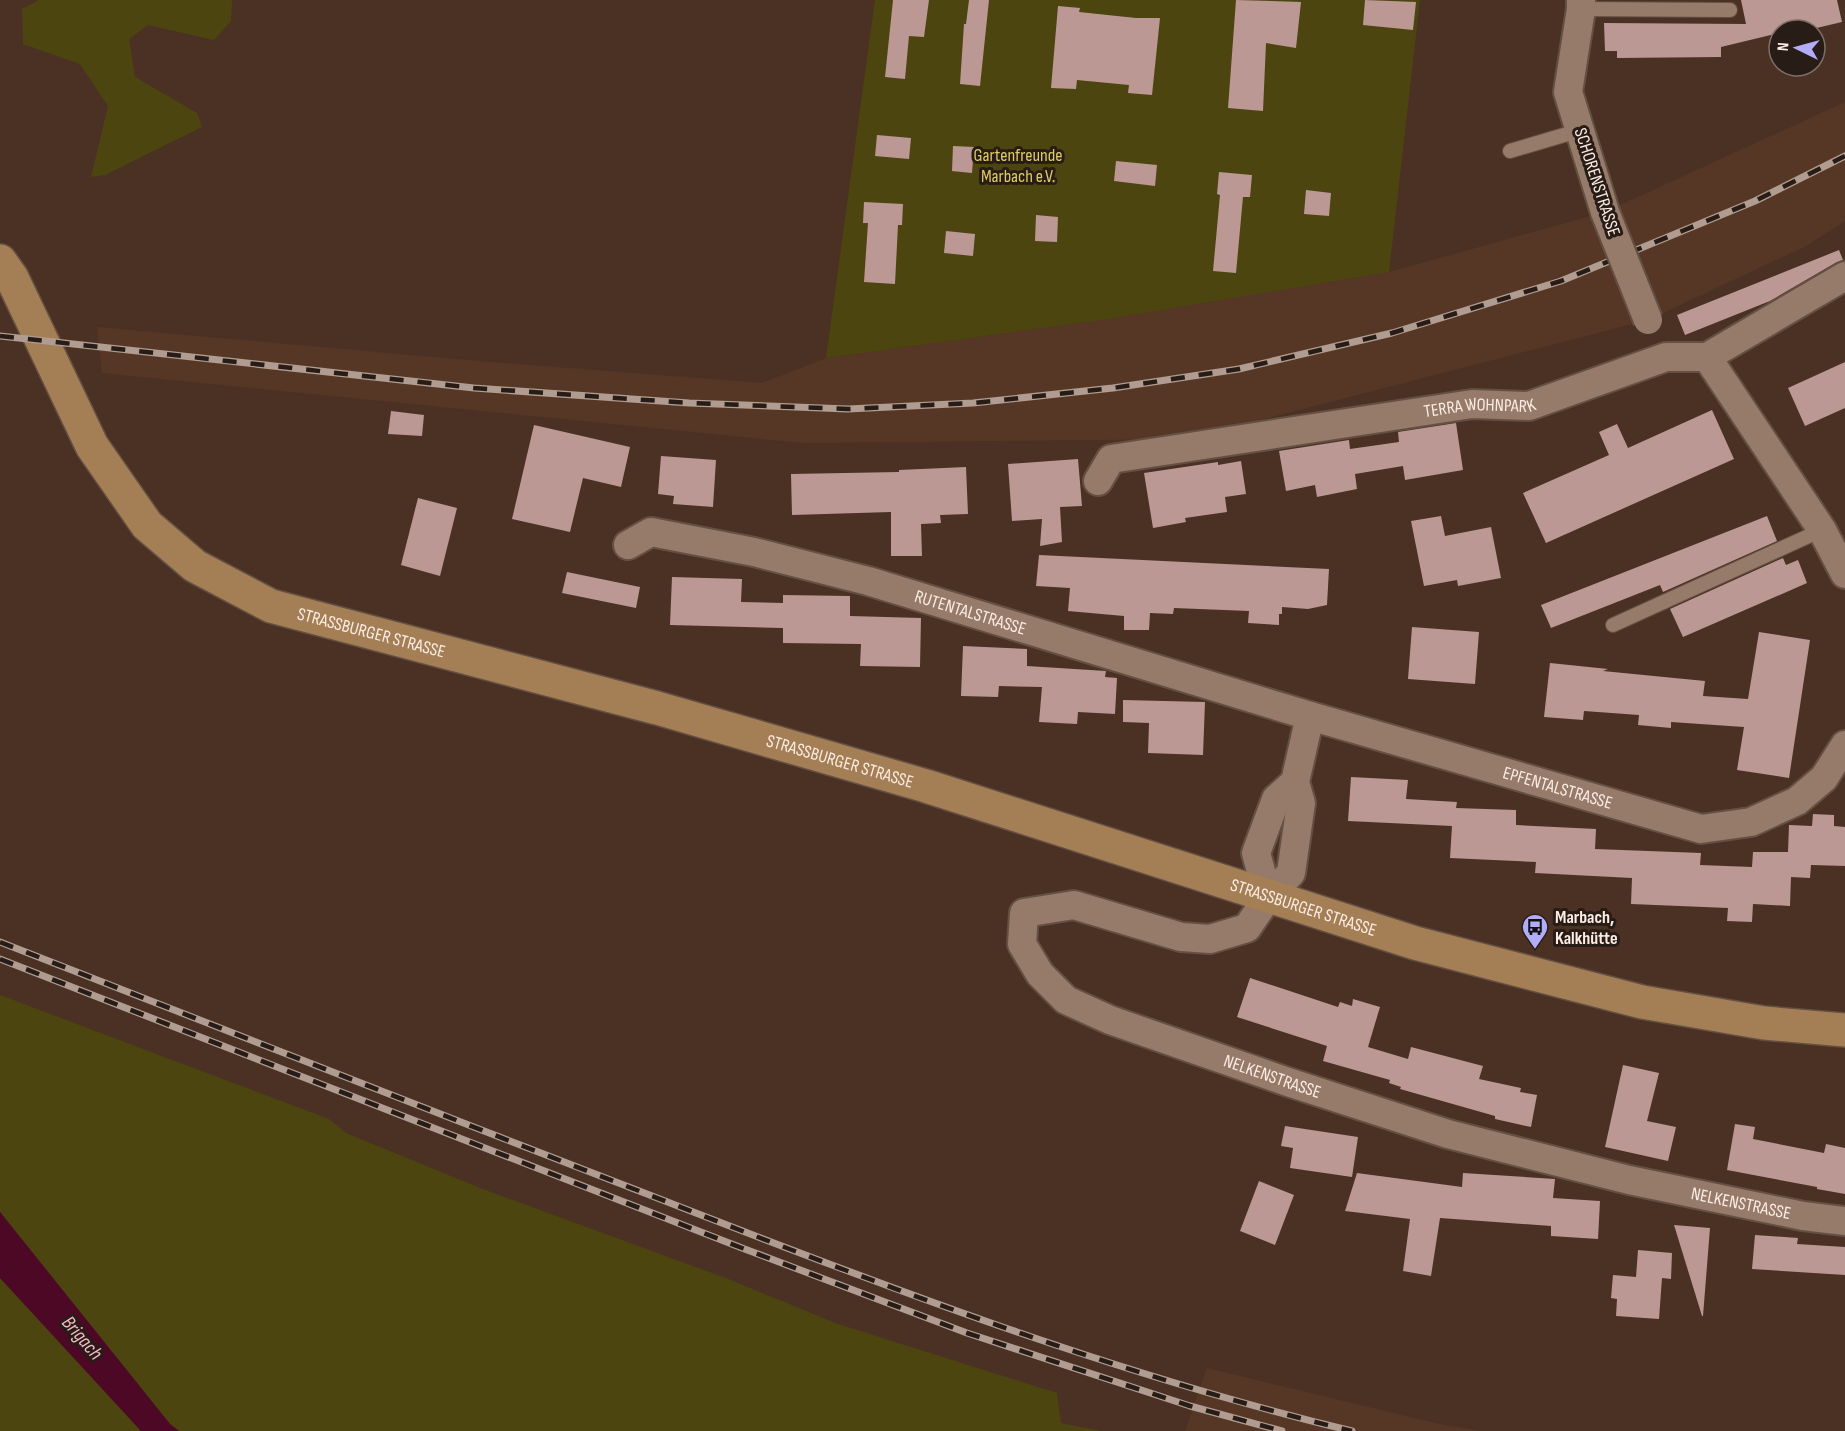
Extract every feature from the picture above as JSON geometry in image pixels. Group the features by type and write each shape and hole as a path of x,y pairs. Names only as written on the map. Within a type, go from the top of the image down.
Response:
{"main road":[{"name":"STRASSBURGER STRASSE","path":"0,261 12,278 92,446 147,525 195,566 271,606 657,708 915,783 1415,943 1642,1002 1764,1023 1845,1030"}],"street":[{"name":"SCHORENSTRASSE","path":"1581,4 1568,92 1605,212 1648,320 1666,357"},
{"path":"1845,276 1707,357 1822,530 1845,574"},
{"name":"TERRA WOHNPARK","path":"1098,482 1111,459 1472,404 1529,406 1666,357 1707,357"},
{"name":"RUTENTALSTRASSE","path":"628,545 651,532 766,555 868,581 1310,716"},
{"path":"1268,897 1291,873 1301,803 1295,782 1310,716"},
{"name":"EPFENTALSTRASSE","path":"1310,716 1701,829 1750,822 1797,801 1824,778 1845,744"},
{"path":"1268,897 1256,853 1276,799 1295,782"},
{"name":"NELKENSTRASSE","path":"1268,897 1247,928 1210,939 1181,937 1074,905 1024,913 1022,944 1040,974 1066,999 1110,1020 1288,1083 1448,1134 1629,1180 1803,1216 1845,1221"}],"lane":[{"path":"1581,4 1730,10"},
{"path":"1510,151 1581,130"},
{"path":"1613,625 1822,530"}],"shaded area":[{"path":"1845,102 1845,221 1806,246 1648,320 1187,439 803,443 102,373 97,327 478,361 762,383 826,358 1102,320 1389,272 1605,212"},
{"path":"1207,1368 1444,1425 1482,1431 1185,1431"}],"green space":[{"path":"39,0 232,0 231,21 214,40 148,25 129,39 135,77 197,113 202,127 105,175 91,177 108,106 80,64 23,44 22,9"},
{"name":"Gartenfreunde Marbach e.V.","path":"875,0 1420,0 1389,272 1102,320 826,358"},
{"path":"0,995 329,1119 346,1133 480,1188 731,1280 835,1323 1057,1393 1061,1423 1101,1431 179,1431 170,1424 0,1212"},
{"path":"0,1278 141,1431 0,1431"}],"water":[{"name":"Brigach","path":"0,1212 170,1424 179,1431 141,1431 0,1278"}],"building":[{"path":"893,0 929,0 924,37 909,36 905,79 885,77"},
{"path":"969,0 989,0 980,86 960,84 964,24 966,24"},
{"path":"1236,0 1301,2 1296,48 1266,43 1263,111 1228,108"},
{"path":"1365,0 1416,2 1413,30 1363,25"},
{"path":"1741,0 1837,0 1842,22 1827,26 1827,18 1767,18 1767,36 1721,47 1721,57 1617,58 1617,51 1605,51 1604,23 1746,24"},
{"path":"1058,6 1080,8 1079,12 1160,18 1152,95 1128,93 1129,85 1077,80 1076,89 1051,88"},
{"path":"877,135 911,138 909,159 875,156"},
{"path":"953,146 974,147 972,173 952,171"},
{"path":"1116,161 1157,165 1155,186 1114,181"},
{"path":"1219,172 1252,175 1250,197 1243,197 1236,273 1213,271 1220,195 1217,194"},
{"path":"1306,190 1331,193 1329,216 1304,214"},
{"path":"864,202 903,204 902,225 898,225 895,284 864,282 868,223 863,223"},
{"path":"1036,215 1058,217 1057,242 1035,241"},
{"path":"946,231 975,234 973,256 944,253"},
{"path":"1839,250 1843,260 1770,301 1685,335 1677,315"},
{"path":"1845,362 1845,408 1805,426 1788,388"},
{"path":"1712,410 1734,459 1546,543 1523,493 1609,455 1599,432 1617,424 1628,448"},
{"path":"391,411 424,415 422,436 388,434"},
{"path":"1456,423 1463,470 1405,480 1403,466 1355,474 1357,489 1317,497 1315,485 1286,491 1279,451 1349,440 1350,449 1399,442 1398,432"},
{"path":"534,425 630,447 621,487 583,478 570,532 512,519"},
{"path":"661,456 716,460 713,507 673,504 674,496 658,494"},
{"path":"1078,459 1082,506 1060,507 1062,542 1040,546 1042,519 1012,521 1008,464"},
{"path":"1241,461 1246,494 1225,497 1227,512 1185,518 1186,522 1153,528 1144,473 1218,462 1218,465"},
{"path":"966,467 968,514 940,515 941,523 921,524 922,556 891,556 891,512 792,515 791,474 899,472 899,470"},
{"path":"418,498 457,508 440,576 401,565"},
{"path":"1441,516 1445,536 1491,527 1501,578 1458,586 1457,580 1424,586 1411,521"},
{"path":"1767,516 1777,541 1663,592 1660,585 1551,628 1541,605"},
{"path":"1039,555 1329,569 1327,605 1308,609 1282,607 1282,614 1279,614 1279,625 1248,623 1249,611 1174,608 1173,614 1150,613 1149,630 1124,630 1124,616 1068,611 1070,588 1036,586"},
{"path":"1783,558 1786,565 1798,560 1807,583 1683,637 1670,609"},
{"path":"567,572 640,587 636,608 562,593"},
{"path":"672,577 742,579 741,602 783,603 783,595 850,596 850,616 921,618 920,667 860,666 861,644 783,643 783,628 670,625"},
{"path":"1412,627 1479,632 1475,684 1408,679"},
{"path":"1759,632 1810,640 1789,778 1737,770 1744,727 1671,722 1671,728 1638,725 1639,715 1584,711 1583,720 1544,717 1550,663 1608,669 1603,671 1705,681 1703,696 1748,699"},
{"path":"963,646 1027,649 1027,666 1106,671 1105,677 1117,678 1115,714 1078,712 1077,724 1039,722 1042,687 999,686 998,697 961,696"},
{"path":"1123,700 1205,702 1203,755 1148,753 1149,723 1123,722"},
{"path":"1351,777 1408,780 1406,799 1457,802 1456,808 1516,810 1516,825 1596,829 1595,849 1701,853 1700,865 1752,867 1753,852 1788,852 1789,825 1812,826 1813,814 1834,815 1834,826 1845,827 1845,866 1811,865 1810,878 1791,877 1790,906 1753,904 1752,922 1727,921 1728,908 1631,904 1632,878 1535,873 1536,862 1450,858 1452,826 1348,821"},
{"path":"1250,978 1338,1007 1340,1002 1352,1006 1353,999 1380,1007 1368,1047 1408,1059 1411,1047 1483,1066 1479,1079 1521,1088 1520,1092 1537,1095 1531,1127 1495,1119 1495,1116 1400,1089 1401,1087 1389,1083 1390,1080 1323,1061 1327,1046 1237,1017"},
{"path":"1623,1065 1659,1073 1647,1121 1676,1127 1668,1161 1605,1147"},
{"path":"1735,1124 1755,1127 1753,1139 1824,1153 1826,1144 1845,1148 1845,1194 1727,1170"},
{"path":"1285,1126 1358,1137 1352,1177 1290,1168 1293,1148 1281,1146"},
{"path":"1357,1173 1462,1187 1463,1173 1555,1179 1553,1198 1600,1201 1598,1239 1551,1236 1551,1226 1440,1218 1431,1276 1403,1271 1410,1219 1345,1211"},
{"path":"1259,1181 1294,1195 1275,1245 1240,1231"},
{"path":"1674,1225 1710,1228 1703,1316 1702,1316"},
{"path":"1755,1235 1798,1238 1797,1244 1845,1247 1845,1275 1752,1269"},
{"path":"1638,1250 1672,1253 1671,1279 1662,1278 1659,1319 1616,1316 1617,1299 1611,1298 1613,1275 1636,1277"}],"railway":[{"path":"0,336 474,388 689,403 848,409 973,403 1113,388 1239,369 1392,333 1561,281 1755,201 1845,156"},
{"path":"0,942 566,1163 908,1293 1083,1354 1172,1382 1352,1431"},
{"path":"0,959 742,1248 967,1333 1190,1406 1282,1431"}],"place":[{"name":"Marbach, Kalkhütte","path":"1535,950"}]}
